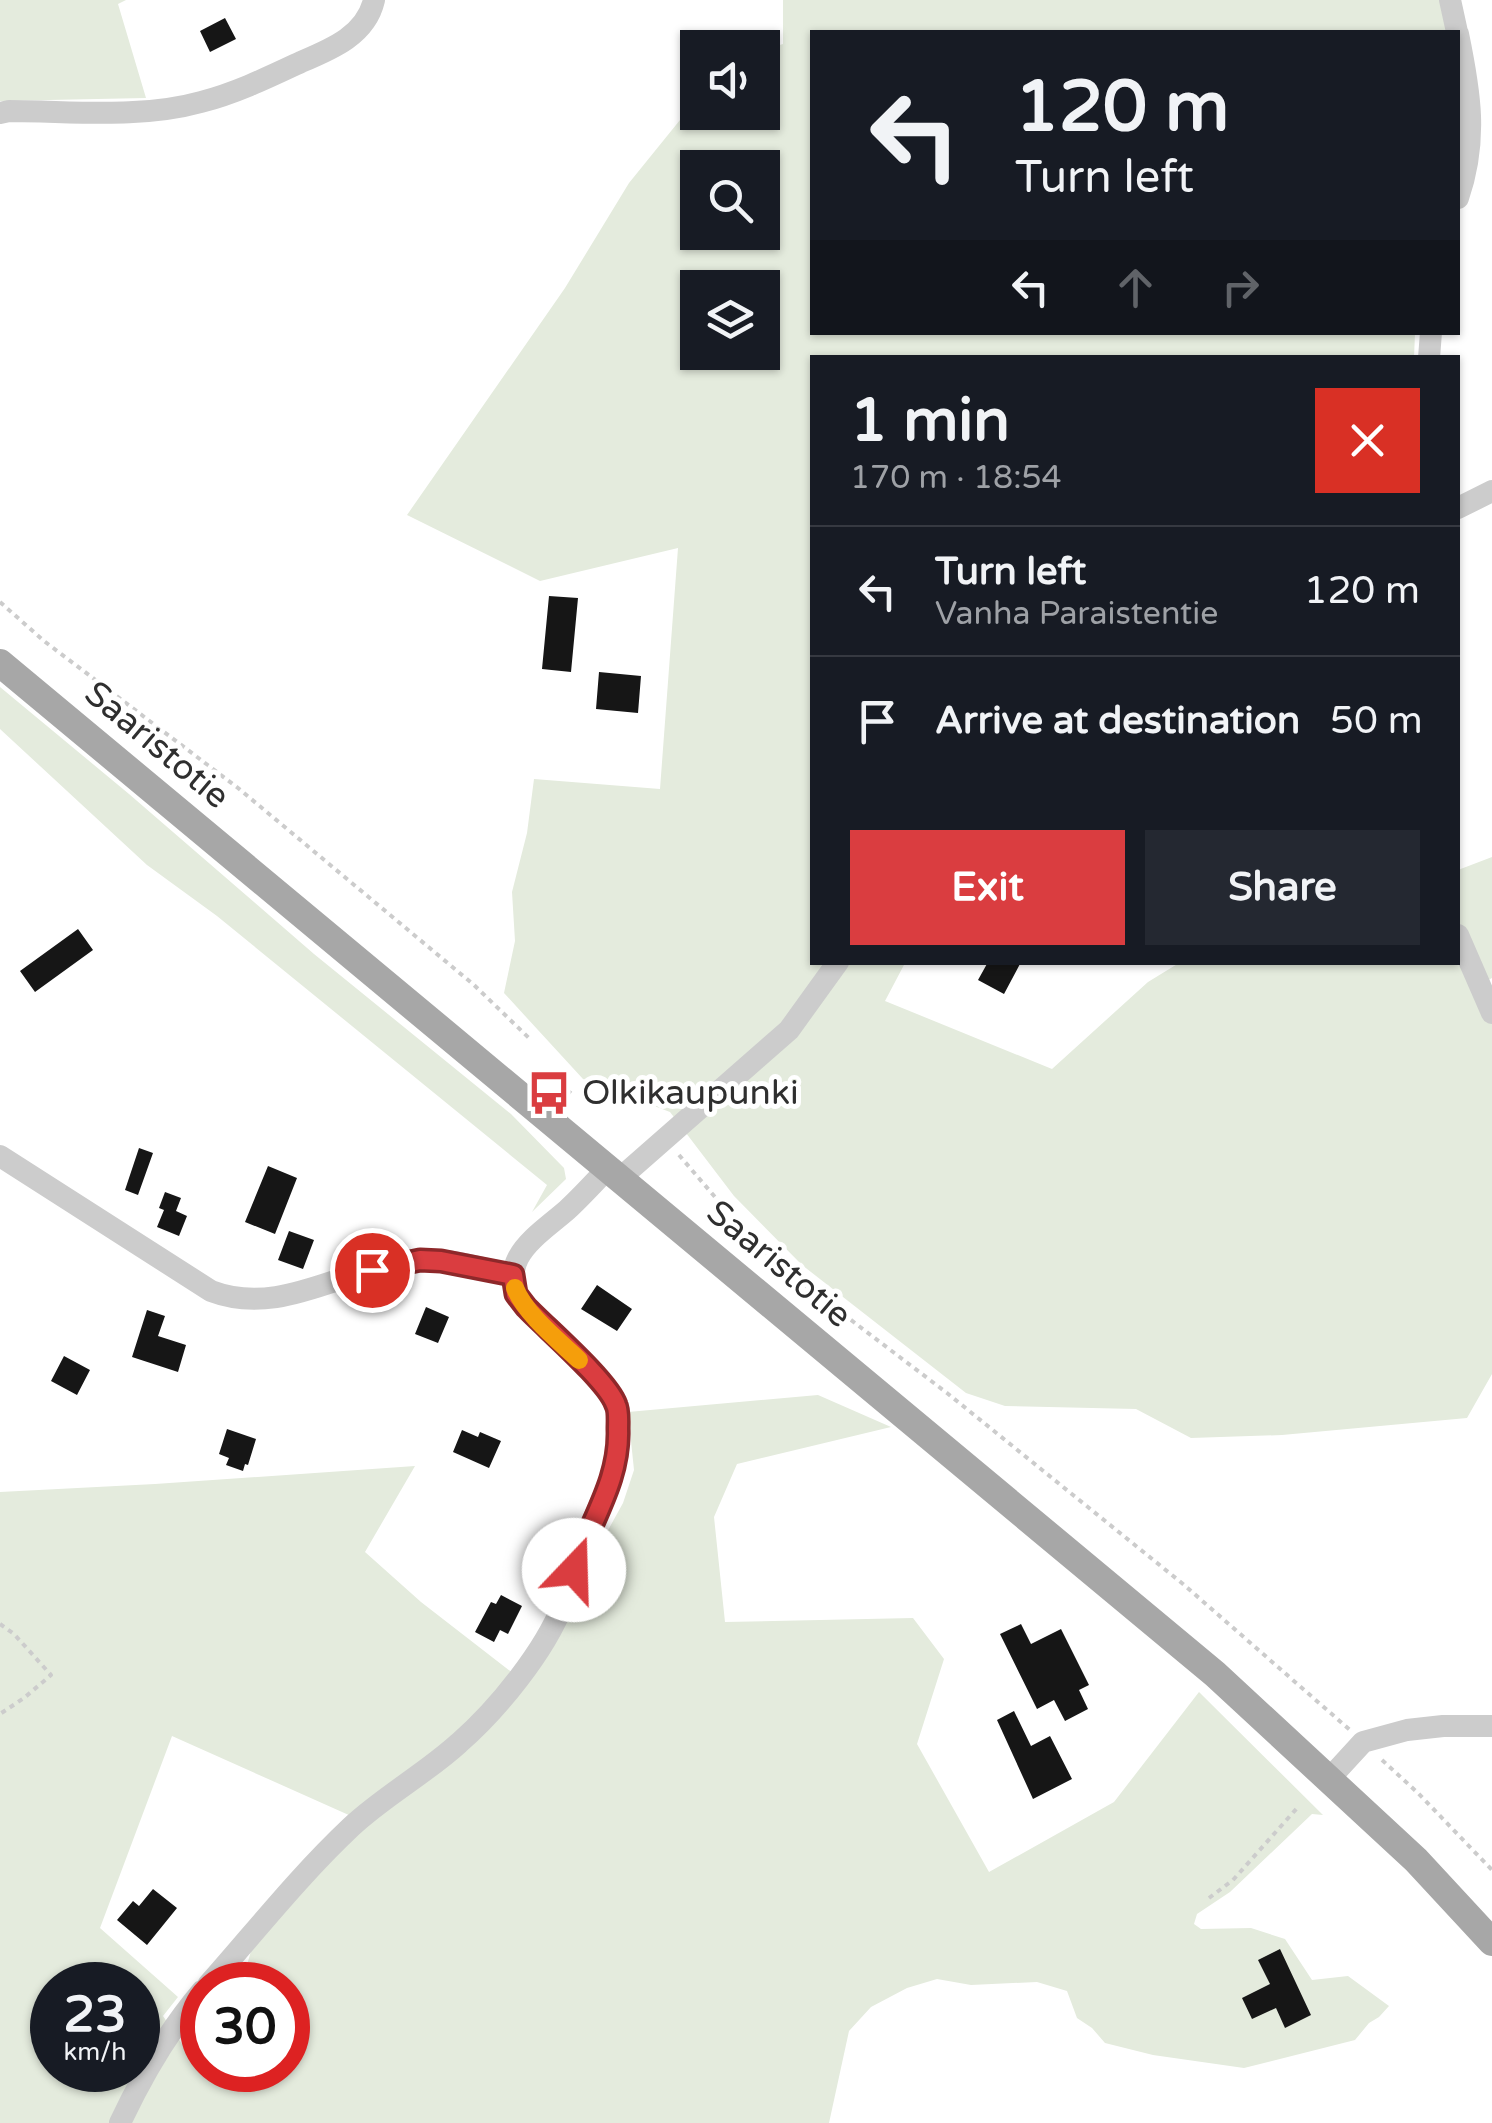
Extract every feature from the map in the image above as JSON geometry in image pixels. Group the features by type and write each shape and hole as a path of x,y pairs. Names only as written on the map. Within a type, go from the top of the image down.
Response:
{"main road":[{"name":"Saaristotie","path":"0,663 1215,1674 1416,1860 1492,1942"}],"street":[{"path":"0,113 167,109 225,96 333,48 355,33 370,14 374,0"},
{"path":"1450,0 1456,30"},
{"path":"1460,46 1470,91 1472,134 1460,192"},
{"path":"1460,507 1492,491"},
{"path":"1460,940 1492,1012"},
{"path":"227,1962 290,1888 350,1828 458,1745 492,1712 525,1670 562,1608 584,1539 616,1468 616,1405 597,1378 516,1294 513,1275 526,1244 666,1138 789,1030 836,965"},
{"path":"0,1156 211,1291 229,1298 283,1297 420,1260 513,1275"},
{"path":"1330,1778 1363,1742 1407,1730 1492,1726"},
{"path":"120,2123 180,2020"}],"path":[{"path":"0,602 238,788 459,973 530,1039"},
{"path":"562,1102 572,1088"},
{"path":"666,1138 735,1226 1183,1584 1363,1742 1492,1870"},
{"path":"0,1624 52,1675 0,1714"},
{"path":"1209,1898 1233,1880 1298,1807"}],"shaded area":[{"path":"0,0 126,0 118,4 146,98 0,101"},
{"path":"783,0 1444,0 1452,30 810,30 810,335 1415,335 1414,355 810,355 810,965 904,965 885,1001 1052,1069 1148,982 1176,965 1460,965 1460,869 1492,857 1492,978 1479,985 1492,1013 1492,1374 1467,1418 1282,1435 1191,1438 1136,1409 1005,1406 966,1393 802,1265 734,1196 670,1112 583,1079 504,993 515,941 512,892 527,833 534,779 660,789 678,548 540,581 407,515 565,288 629,183 680,120 680,130 780,130"},
{"path":"0,687 314,954 511,1114 564,1168 566,1179 532,1212 547,1185 217,916 147,865 0,729"},
{"path":"818,1395 891,1427 737,1464 714,1517 725,1622 913,1618 944,1659 917,1744 989,1872 1114,1802 1199,1692 1323,1815 1312,1814 1230,1892 1197,1914 1194,1924 1201,1929 1251,1928 1285,1939 1312,1980 1348,1976 1389,2006 1355,2040 1244,2068 1153,2055 1105,2043 1077,2018 1067,1991 1037,1982 971,1985 937,1979 907,1988 871,2007 849,2031 829,2123 0,2123 0,1492 415,1466 365,1552 421,1602 514,1674 462,1729 351,1816 172,1736 100,1928 138,1962 30,1962 30,2092 160,2092 160,1981 178,1997 163,2016 180,2041 180,2092 310,2092 310,1962 248,1962 251,1951 343,1844 440,1771 503,1711 550,1648 587,1581 634,1470 628,1412"}],"building":[{"path":"225,18 236,39 210,52 200,31"},
{"path":"549,596 578,598 571,672 542,669"},
{"path":"599,672 641,676 638,713 596,709"},
{"path":"78,929 93,950 35,992 20,971"},
{"path":"986,965 1019,965 1004,994 978,980"},
{"path":"139,1148 153,1153 138,1195 125,1190"},
{"path":"268,1166 297,1178 275,1234 245,1222"},
{"path":"165,1192 181,1198 176,1211 187,1216 179,1236 157,1227 164,1210 159,1208"},
{"path":"289,1231 314,1240 303,1269 278,1260"},
{"path":"597,1285 632,1309 617,1331 581,1309"},
{"path":"426,1307 449,1317 438,1343 415,1334"},
{"path":"147,1310 165,1316 158,1336 186,1345 178,1372 132,1357"},
{"path":"64,1356 90,1370 77,1395 51,1381"},
{"path":"227,1429 256,1439 243,1471 226,1465 229,1458 219,1454"},
{"path":"462,1430 501,1441 489,1468 453,1452"},
{"path":"501,1595 522,1606 508,1634 500,1630 494,1642 475,1632 491,1602 496,1604"},
{"path":"1021,1624 1031,1644 1061,1629 1089,1685 1079,1690 1088,1709 1065,1721 1054,1700 1037,1709 1000,1634"},
{"path":"1014,1711 1031,1746 1050,1736 1072,1779 1033,1799 997,1720"},
{"path":"153,1889 177,1908 147,1945 117,1920 133,1901 139,1906"},
{"path":"1280,1949 1311,2015 1285,2028 1276,2008 1252,2019 1242,1998 1270,1984 1258,1960"}],"slow traffic":[{"path":"515,1288 526,1307 579,1360"}],"place":[{"name":"Olkikaupunki","path":"549,1093"}],"route":[{"path":"372,1270 420,1260 513,1275 516,1294 526,1307 607,1391 616,1405 616,1468 574,1570"}]}
